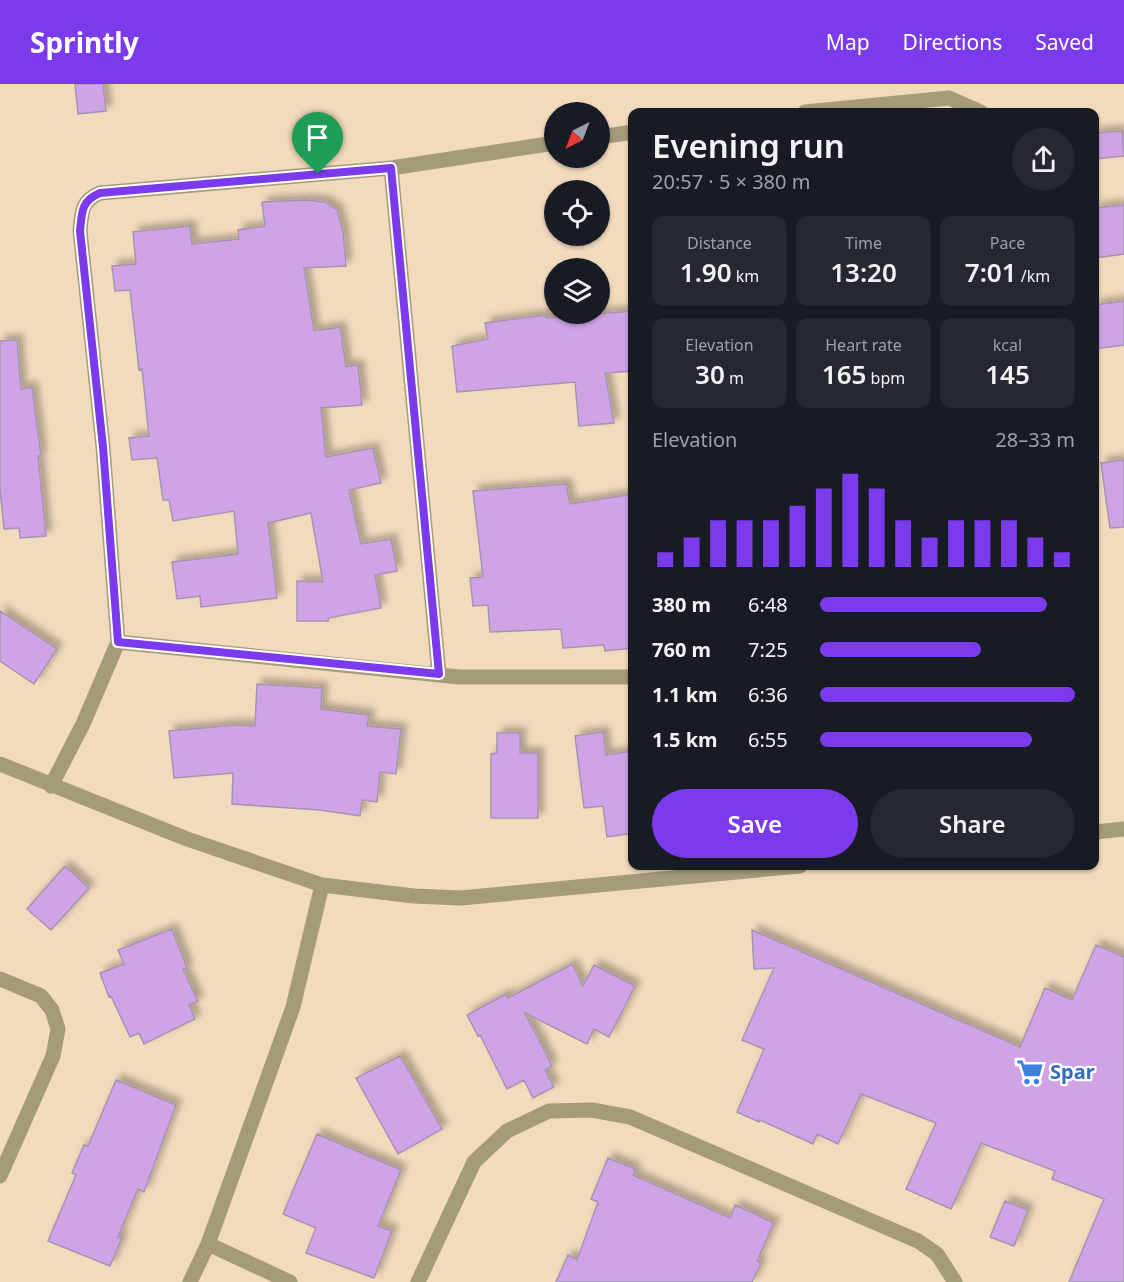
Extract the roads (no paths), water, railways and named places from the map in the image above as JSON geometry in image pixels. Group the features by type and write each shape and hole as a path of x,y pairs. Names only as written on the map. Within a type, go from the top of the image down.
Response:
{"street":[{"path":"846,108 949,98 972,108"},
{"path":"610,135 628,133"},
{"path":"51,786 83,724 118,642 103,447 80,231 82,209 89,198 100,193 391,168 544,145"},
{"path":"391,168 439,674"},
{"path":"118,642 469,677 628,677"},
{"path":"0,764 187,839 322,885 414,896 461,898 737,870"},
{"path":"1099,832 1124,830"},
{"path":"190,1282 208,1244 293,1007 322,885"},
{"path":"0,979 41,996 52,1010 58,1029 53,1056 0,1176"},
{"path":"418,1282 474,1162 507,1131 549,1110 592,1110 630,1117 918,1241 937,1254 955,1282"},
{"path":"208,1244 290,1282"}],"place":[{"name":"Spar","path":"1030,1072"}]}
